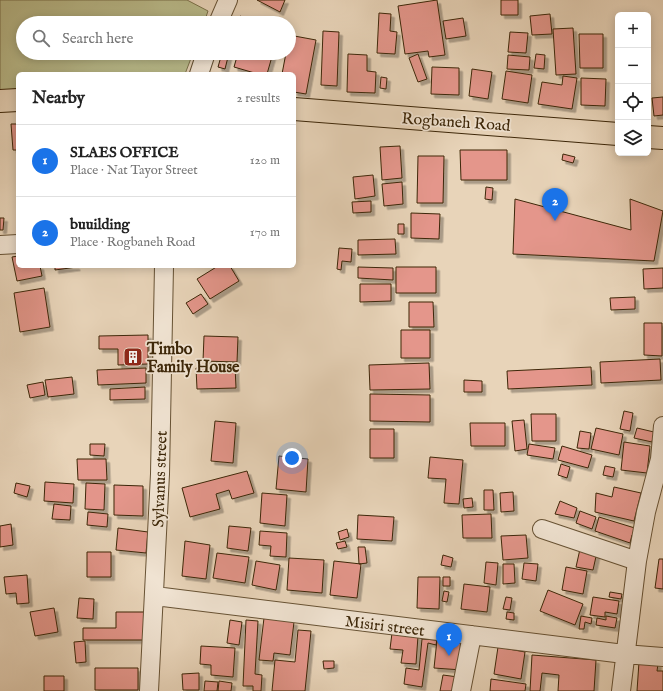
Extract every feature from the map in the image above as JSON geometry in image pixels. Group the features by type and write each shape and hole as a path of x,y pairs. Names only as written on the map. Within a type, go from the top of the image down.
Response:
{"main road":[{"path":"0,101 16,100"},
{"name":"Rogbaneh Road","path":"296,109 615,134"},
{"path":"651,137 663,138"}],"street":[{"path":"221,16 228,0"},
{"path":"200,72 204,60"},
{"path":"0,245 16,244"},
{"name":"Sylvanus street","path":"149,691 160,474 164,268"},
{"path":"621,691 624,654 637,561 646,512 661,460 663,426"},
{"path":"542,529 637,561"},
{"name":"Misiri street","path":"155,596 624,654 663,657"},
{"path":"461,691 472,635"}],"green space":[{"path":"0,0 187,0 208,11 206,16 16,16 16,60 190,60 186,72 16,72 16,90 0,91"}],"building":[{"path":"257,0 285,0 280,12"},
{"path":"437,0 445,55 429,57 428,51 405,54 398,6"},
{"path":"501,0 518,0 518,15 501,15"},
{"path":"379,13 391,14 390,31 397,32 395,54 377,53"},
{"path":"550,14 552,34 532,35 530,16"},
{"path":"463,18 466,36 446,39 443,21"},
{"path":"573,28 576,74 556,75 553,29"},
{"path":"323,31 339,32 337,86 321,85"},
{"path":"510,32 528,33 526,53 508,52"},
{"path":"579,34 603,34 603,68 580,68"},
{"path":"296,36 316,40 306,94 296,92 296,72 282,72 285,60 296,60"},
{"path":"348,54 367,55 367,71 376,72 375,93 347,92"},
{"path":"418,54 427,79 418,82 409,58"},
{"path":"536,54 545,55 544,69 534,68"},
{"path":"508,55 530,57 529,70 507,69"},
{"path":"220,60 227,60 225,69 218,67"},
{"path":"236,60 271,60 268,72 251,72 234,67"},
{"path":"432,67 459,68 459,95 431,94"},
{"path":"472,69 492,72 488,99 469,96"},
{"path":"506,71 532,75 528,103 502,99"},
{"path":"563,76 577,78 572,109 538,104 542,82 562,85"},
{"path":"381,77 387,78 386,89 380,88"},
{"path":"581,78 606,79 605,106 581,105"},
{"path":"663,97 663,115 654,116 652,98"},
{"path":"11,124 16,124 16,150 13,150"},
{"path":"400,146 402,178 382,180 380,147"},
{"path":"460,150 507,150 507,180 461,180"},
{"path":"563,154 575,157 573,163 562,160"},
{"path":"418,156 444,156 443,203 417,203"},
{"path":"373,175 375,196 355,199 353,177"},
{"path":"402,182 403,204 384,206 382,184"},
{"path":"486,187 493,188 492,200 485,199"},
{"path":"515,199 631,230 630,199 663,211 654,261 513,254"},
{"path":"371,201 371,212 353,213 352,202"},
{"path":"411,213 440,214 439,239 411,238"},
{"path":"0,218 4,218 3,230 0,230"},
{"path":"398,224 404,224 404,234 398,234"},
{"path":"395,239 396,254 358,255 358,240"},
{"path":"339,248 352,249 351,262 342,261 341,270 337,269"},
{"path":"16,256 16,268 40,268 42,276 17,281 12,257"},
{"path":"358,267 393,268 393,280 358,278"},
{"path":"396,267 436,267 436,293 396,293"},
{"path":"55,268 70,268 55,270"},
{"path":"215,268 231,268 239,281 210,299 197,279"},
{"path":"663,268 663,288 644,289 643,269"},
{"path":"360,284 391,284 391,301 360,302"},
{"path":"44,288 50,327 20,332 14,293"},
{"path":"201,294 208,304 193,314 186,303"},
{"path":"635,297 635,309 611,310 610,298"},
{"path":"409,302 433,302 434,327 409,327"},
{"path":"644,323 662,323 662,356 644,355"},
{"path":"401,330 430,330 430,358 401,358"},
{"name":"Timbo Family House","path":"148,335 148,364 118,365 118,349 99,349 99,336"},
{"path":"204,336 238,337 237,362 203,361"},
{"path":"660,359 661,380 601,383 600,362"},
{"path":"429,363 430,389 370,390 369,365"},
{"path":"235,366 236,388 197,389 196,368"},
{"path":"591,367 592,385 508,389 507,371"},
{"path":"146,368 146,383 98,385 97,370"},
{"path":"72,377 74,394 48,397 45,380"},
{"path":"464,380 482,381 482,392 464,392"},
{"path":"43,382 45,395 30,398 27,385"},
{"path":"145,387 145,399 110,400 110,389"},
{"path":"370,394 430,395 430,422 370,421"},
{"path":"624,411 633,413 630,431 620,429"},
{"path":"531,414 556,414 556,441 532,441"},
{"path":"524,420 527,449 515,451 512,421"},
{"path":"215,421 236,423 233,463 211,461"},
{"path":"470,423 505,423 505,446 471,446"},
{"path":"596,428 623,434 619,455 591,449"},
{"path":"637,428 654,432 652,442 634,438"},
{"path":"370,429 394,429 394,458 370,458"},
{"path":"580,431 591,433 589,449 577,448"},
{"path":"624,442 650,446 647,473 621,470"},
{"path":"90,444 105,444 104,456 90,455"},
{"path":"529,444 555,448 553,459 527,455"},
{"path":"562,446 592,455 588,468 558,460"},
{"path":"279,456 308,459 306,492 276,489"},
{"path":"430,457 463,460 459,504 444,503 446,479 428,478"},
{"path":"77,459 106,459 107,480 78,480"},
{"path":"561,464 570,467 567,478 558,475"},
{"path":"605,466 615,468 613,477 603,475"},
{"path":"247,471 254,493 232,499 229,490 216,494 220,509 190,517 182,488"},
{"path":"45,482 74,484 73,503 44,501"},
{"path":"16,483 30,486 27,497 14,493"},
{"path":"86,483 105,484 104,510 85,509"},
{"path":"114,485 143,486 143,516 114,515"},
{"path":"614,487 641,493 634,521 595,512 596,493 612,497"},
{"path":"484,490 493,490 494,510 484,510"},
{"path":"513,492 514,511 501,512 500,493"},
{"path":"262,493 287,495 285,526 260,523"},
{"path":"472,498 473,507 464,508 463,499"},
{"path":"560,501 577,508 574,518 555,514"},
{"path":"54,504 71,506 70,520 52,519"},
{"path":"580,511 596,517 592,529 576,523"},
{"path":"88,512 108,514 107,527 87,525"},
{"path":"491,514 492,538 463,538 462,515"},
{"path":"358,515 394,517 392,541 357,539"},
{"path":"599,517 638,529 636,535 632,535 630,543 595,531"},
{"path":"11,524 13,545 0,547 0,526"},
{"path":"229,526 251,528 248,551 227,548"},
{"path":"118,528 148,532 146,553 116,550"},
{"path":"347,529 349,537 340,540 338,532"},
{"path":"260,531 287,533 286,557 270,556 271,546 259,545"},
{"path":"526,535 528,558 503,560 501,536"},
{"path":"185,541 210,545 206,579 182,576"},
{"path":"345,541 347,547 338,549 336,543"},
{"path":"358,547 365,547 367,563 359,564"},
{"path":"580,549 597,552 593,570 576,567"},
{"path":"87,552 111,552 111,577 87,577"},
{"path":"217,553 249,557 245,583 213,578"},
{"path":"443,555 453,558 451,567 441,565"},
{"path":"289,558 324,560 322,593 287,590"},
{"path":"659,559 663,559 663,589 655,588"},
{"path":"256,561 280,565 276,590 252,585"},
{"path":"334,561 361,564 357,598 330,595"},
{"path":"486,562 498,563 496,585 484,583"},
{"path":"524,563 538,564 536,581 522,579"},
{"path":"503,564 514,564 515,583 503,584"},
{"path":"566,567 587,571 583,594 562,590"},
{"path":"27,575 29,603 17,604 16,593 6,594 4,577"},
{"path":"418,577 440,577 439,609 417,608"},
{"path":"443,577 450,577 450,586 443,586"},
{"path":"464,584 490,587 487,612 461,609"},
{"path":"548,590 583,604 575,625 540,611"},
{"path":"444,591 449,592 447,602 442,601"},
{"path":"610,592 622,594 621,599 609,597"},
{"path":"506,597 512,598 510,610 503,609"},
{"path":"593,597 619,601 617,614 605,612 605,617 590,615"},
{"path":"79,598 94,599 93,619 77,618"},
{"path":"54,608 58,632 35,636 30,612"},
{"path":"116,612 147,612 147,640 83,640 83,628 116,628"},
{"path":"507,612 514,613 514,620 506,619"},
{"path":"581,616 592,618 591,624 585,622 584,629 579,629"},
{"path":"606,616 617,618 615,628 596,625 597,618 606,620"},
{"path":"264,618 294,622 290,655 274,653 273,661 259,660"},
{"path":"230,620 242,622 239,645 227,643"},
{"path":"246,620 258,621 255,674 262,675 261,691 253,691 253,686 243,686"},
{"path":"298,630 311,631 305,691 272,691 275,660 295,662"},
{"path":"392,633 418,636 416,664 401,663 403,650 390,649"},
{"path":"422,639 437,640 436,645 428,643 422,687 404,684 406,668 419,670"},
{"path":"437,640 464,643 462,670 434,668"},
{"path":"85,641 86,662 76,663 74,642"},
{"path":"201,646 235,648 233,677 211,675 211,665 200,664"},
{"path":"498,647 525,652 521,679 494,674"},
{"path":"532,655 596,660 594,691 558,691 559,675 542,673 540,691 530,691"},
{"path":"323,661 334,661 334,668 324,669"},
{"path":"639,662 658,664 657,671 663,671 663,691 637,691"},
{"path":"95,668 138,668 138,690 95,690"},
{"path":"199,673 199,690 183,690 182,674"},
{"path":"443,675 458,677 456,691 440,691"},
{"path":"44,676 64,676 64,691 44,691"},
{"path":"491,679 526,684 525,691 490,691"},
{"path":"205,681 218,682 217,691 204,691"},
{"path":"219,681 232,683 231,691 218,691"}],"place":[{"name":"buuilding","path":"555,221"},
{"name":"Timbo Family House","path":"133,357"},
{"name":"SLAES OFFICE","path":"449,656"}]}
